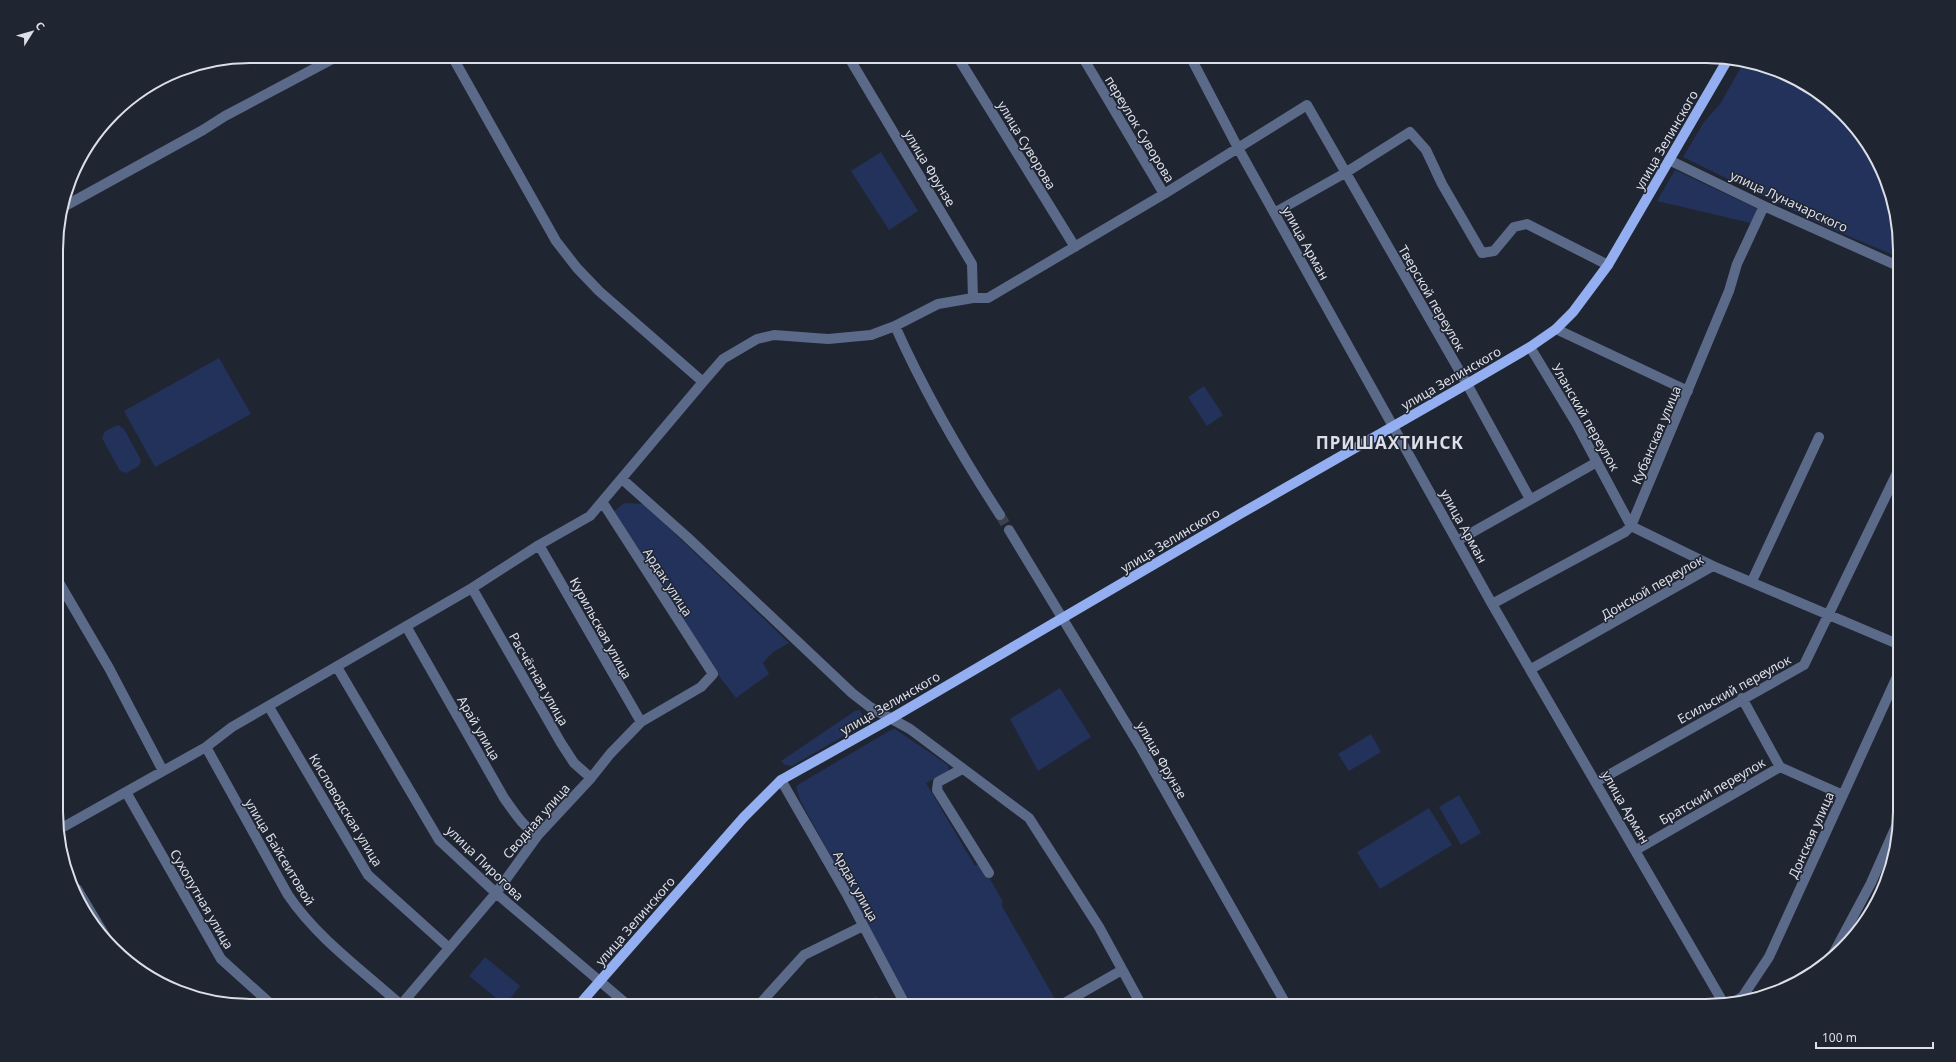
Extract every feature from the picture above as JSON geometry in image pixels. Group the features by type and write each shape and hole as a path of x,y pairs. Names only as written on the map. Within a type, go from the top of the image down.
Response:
{"main road":[{"name":"улица Зелинского","path":"584,999 743,818 781,780 892,718 1062,617 1467,384 1530,347 1556,329 1578,306 1608,265 1725,64"}],"street":[{"path":"69,204 203,130 225,116 325,63"},
{"path":"456,63 556,242 576,268 703,382"},
{"name":"улица Фрунзе","path":"852,63 972,264 973,298"},
{"name":"улица Суворова","path":"961,63 1075,247"},
{"name":"переулок Суворова","path":"1086,63 1164,194"},
{"name":"улица Арман","path":"1194,63 1238,148 1492,604 1721,999"},
{"name":"Тверской переулок","path":"1238,148 1307,105 1467,384 1530,499"},
{"path":"1274,213 1345,173 1410,132 1426,150 1442,184 1482,253 1494,252 1514,227 1527,224 1608,265"},
{"path":"63,827 206,747 232,727 269,707 472,588 539,545 590,516 724,358 757,339 774,335 828,339 871,335 895,326 938,304 973,298 988,298 1164,194 1238,148"},
{"name":"улица Луначарского","path":"1670,160 1764,206 1893,264"},
{"name":"Кубанская улица","path":"1631,526 1729,291 1737,264 1764,206"},
{"path":"895,326 911,362 975,475 1000,515"},
{"path":"1556,329 1688,391"},
{"name":"Уланский переулок","path":"1530,347 1576,424 1631,526"},
{"path":"1752,581 1819,437"},
{"path":"1457,541 1597,462"},
{"path":"622,479 682,533 852,693 870,707 910,729 1029,818 1099,927 1138,999"},
{"name":"Есильский переулок","path":"1596,782 1804,664 1893,481"},
{"name":"Ардак улица","path":"602,503 713,674"},
{"path":"1492,604 1625,532 1631,526 1713,566"},
{"name":"улица Фрунзе","path":"1009,530 1141,748 1283,999"},
{"name":"Курильская улица","path":"539,545 641,722"},
{"name":"Донской переулок","path":"1531,669 1713,566 1752,581 1893,642"},
{"name":"Расчётная улица","path":"472,588 561,744 574,763 591,778"},
{"path":"63,589 108,668 163,771"},
{"name":"Арай улица","path":"406,626 504,798 530,830 538,835"},
{"name":"улица Пирогова","path":"337,666 439,840 496,893 621,999"},
{"name":"Сводная улица","path":"406,999 496,893 538,835 591,778 610,754 641,722 701,686 713,674"},
{"name":"Донская улица","path":"1744,995 1769,957 1893,685"},
{"name":"Братский переулок","path":"1742,698 1780,767 1843,795"},
{"name":"Кисловодская улица","path":"269,707 368,875 449,948"},
{"name":"улица Байсеитовой","path":"206,747 273,868 300,913 394,999"},
{"name":"Братский переулок","path":"1636,850 1780,767"},
{"path":"962,769 938,782 937,790 989,873"},
{"name":"Ардак улица","path":"781,780 902,999"},
{"name":"Сухопутная улица","path":"126,792 221,959 265,999"},
{"path":"1839,943 1871,883 1891,839"},
{"path":"764,999 804,955 863,926"},
{"path":"1074,999 1122,970"}],"shaded area":[{"path":"1741,67 1754,69 1789,82 1820,102 1847,127 1874,167 1883,190 1887,202 1893,238 1893,255 1827,227 1683,157 1704,122 1720,104"},
{"path":"881,152 918,211 889,230 851,171"},
{"path":"1675,170 1758,209 1751,223 1657,201"},
{"path":"219,358 251,414 155,467 124,411"},
{"path":"1204,386 1223,415 1207,426 1188,397"},
{"path":"118,425 124,429 141,460 139,466 126,473 120,471 102,438 105,431"},
{"path":"624,503 644,504 789,643 773,652 763,663 769,674 736,698 719,676 613,512"},
{"path":"1060,688 1091,737 1038,771 1010,719"},
{"path":"860,710 862,714 859,727 792,766 785,765 781,761 855,711"},
{"path":"895,729 948,765 949,771 926,783 975,866 981,863 1002,900 1002,906 1055,999 908,999 800,800 796,787"},
{"path":"1371,734 1381,752 1349,771 1338,754"},
{"path":"1459,795 1481,833 1461,845 1439,807"},
{"path":"1429,808 1452,845 1380,889 1357,852"},
{"path":"485,957 520,986 510,999 498,999 469,976"}],"tunnel":[{"path":"1000,515 1009,530"}],"district":[{"name":"ПРИШАХТИНСК","path":"1390,442"}]}
